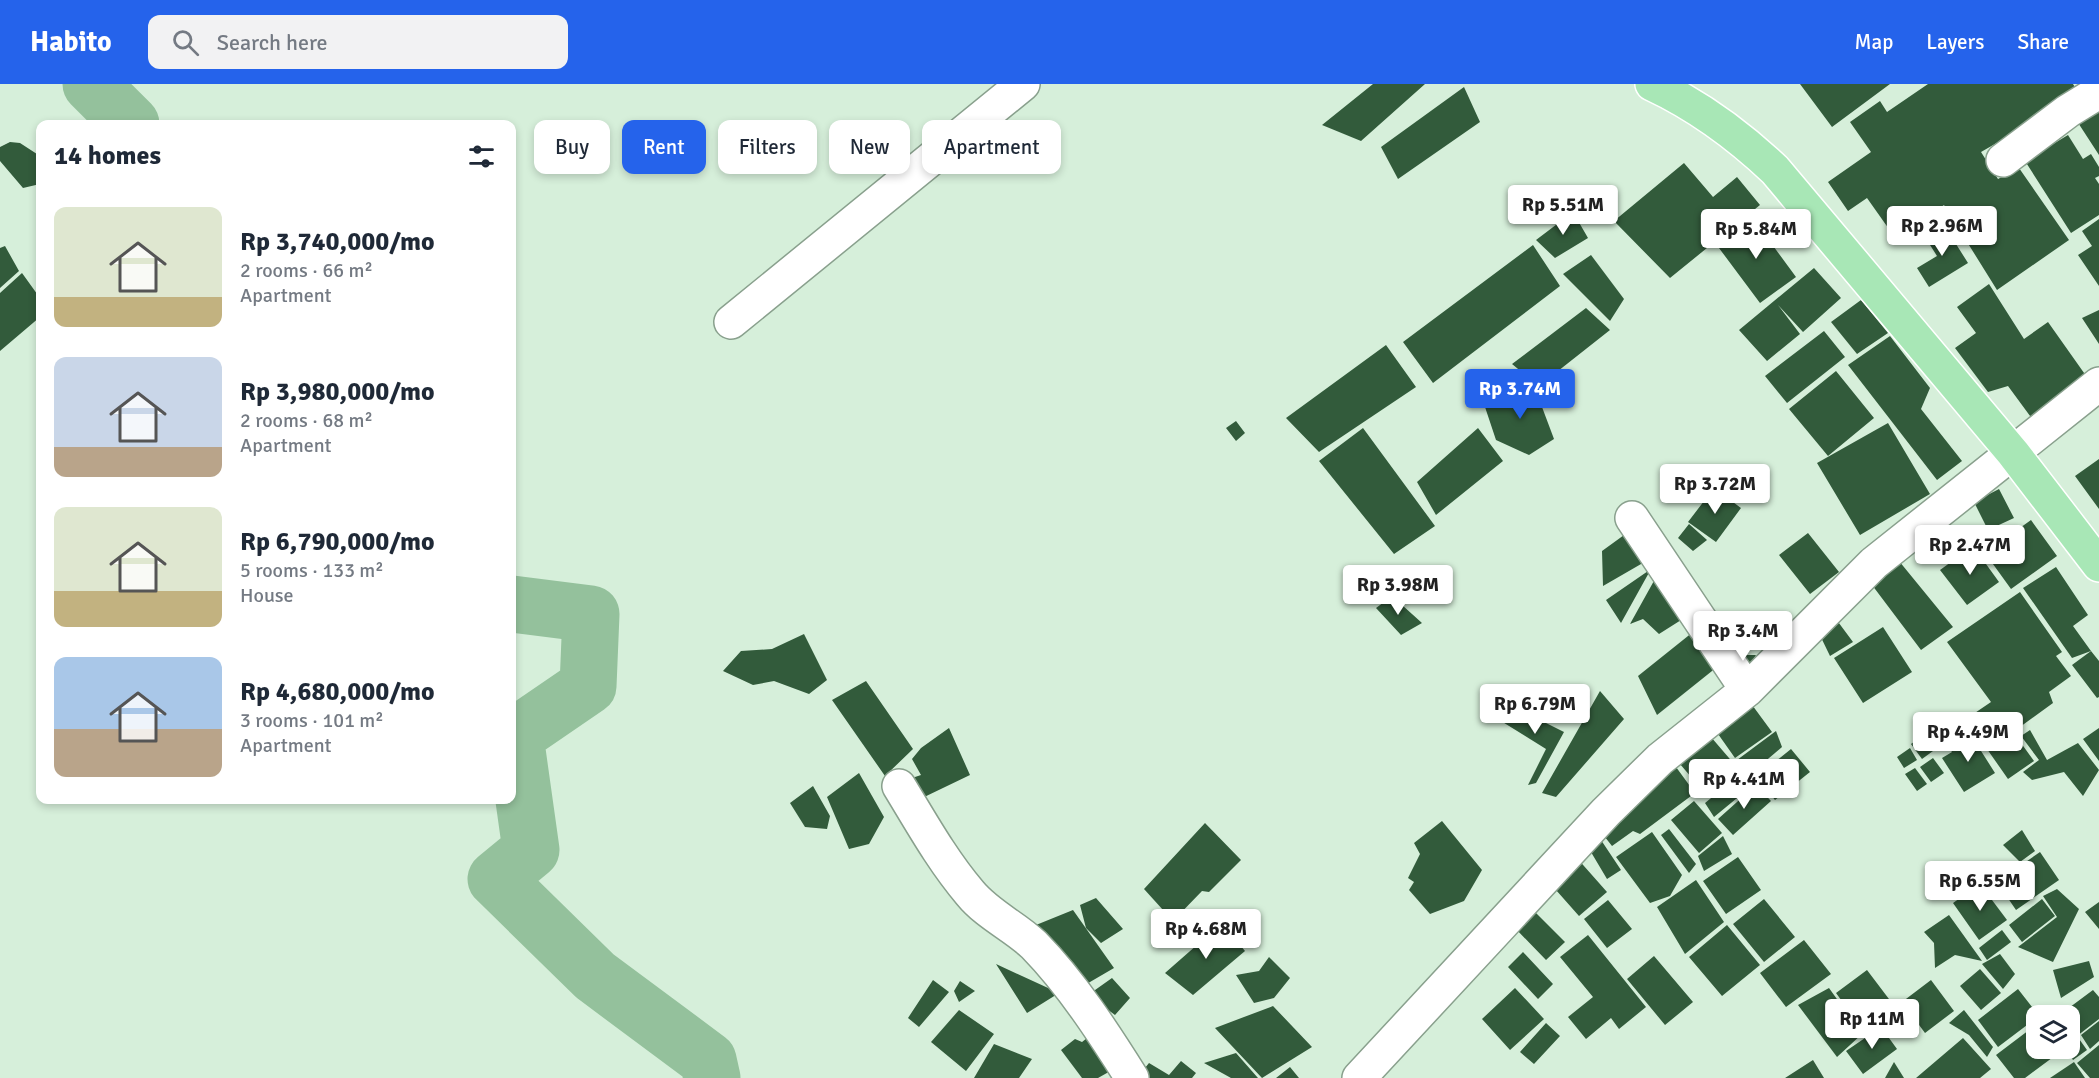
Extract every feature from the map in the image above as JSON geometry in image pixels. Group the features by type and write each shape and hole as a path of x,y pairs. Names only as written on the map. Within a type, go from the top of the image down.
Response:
{"main road":[{"path":"1652,84 1710,116 1748,144 1775,170 2013,453 2099,565"}],"street":[{"path":"731,322 1023,84"},
{"path":"2003,160 2068,111 2099,92"},
{"path":"1359,1078 1606,812 1660,759 1747,690 1874,563 2099,384"},
{"path":"1632,518 1747,690"},
{"path":"899,786 942,856 970,893 985,909 1034,945 1078,998 1132,1078"}],"building":[{"path":"1373,84 1425,84 1361,141 1322,125"},
{"path":"1800,84 1890,84 1832,127"},
{"path":"1928,84 2073,84 2080,95 1981,152 1998,179 2019,168 2069,240 1997,290 1944,205 1896,239 1867,198 1848,211 1828,182 1871,152 1850,122 1880,101 1887,112"},
{"path":"1464,87 1480,122 1398,179 1381,147"},
{"path":"2099,98 2099,155 2073,115"},
{"path":"2068,135 2083,159 2091,154 2099,167 2099,176 2095,178 2099,184 2099,215 2071,233 2025,161"},
{"path":"10,142 20,143 36,153 36,185 23,188 0,161 0,147"},
{"path":"1684,163 1713,197 1737,177 1760,205 1670,278 1614,221"},
{"path":"1573,212 1588,238 1555,258 1536,240"},
{"path":"1752,217 1796,277 1760,303 1716,244"},
{"path":"2099,219 2099,286 2078,255 2092,246 2082,231"},
{"path":"1944,225 1968,263 1929,287 1917,268 1937,256 1925,237"},
{"path":"1533,245 1560,286 1433,383 1403,342"},
{"path":"5,246 19,271 0,288 0,248"},
{"path":"1591,255 1624,299 1610,321 1563,274"},
{"path":"1814,268 1841,298 1803,332 1778,305 1800,334 1767,361 1739,330"},
{"path":"22,273 36,292 36,320 0,351 0,293"},
{"path":"1989,284 2024,339 2048,322 2089,380 2033,420 2008,386 1988,392 1955,348 1976,333 1957,307"},
{"path":"1861,300 1888,333 1857,354 1831,322"},
{"path":"1586,308 1610,330 1539,386 1512,364"},
{"path":"2099,310 2099,344 2082,318"},
{"path":"1824,331 1845,357 1787,403 1765,376"},
{"path":"1890,336 1930,388 1921,409 1962,461 1937,480 1848,365"},
{"path":"1386,345 1416,387 1319,452 1286,418"},
{"path":"1836,371 1874,418 1828,456 1789,409"},
{"path":"1533,383 1554,439 1529,455 1496,440 1484,404"},
{"path":"1236,421 1245,433 1236,441 1226,428"},
{"path":"1888,423 1930,494 1860,535 1817,463"},
{"path":"1363,428 1435,526 1394,554 1319,461"},
{"path":"1478,428 1503,461 1436,515 1417,482"},
{"path":"2099,459 2099,509 2075,476"},
{"path":"1714,488 1741,508 1716,542 1688,522"},
{"path":"1999,489 2014,518 1988,530 1974,502"},
{"path":"2031,520 2057,556 2011,589 1985,553"},
{"path":"1689,524 1707,540 1693,551 1678,538"},
{"path":"1631,530 1648,560 1603,586 1602,551"},
{"path":"1808,533 1839,572 1810,594 1779,555"},
{"path":"1973,546 1999,582 1967,605 1940,570"},
{"path":"1899,561 1953,627 1921,650 1869,581"},
{"path":"2056,567 2088,615 2073,626 2091,651 2072,658 2023,588"},
{"path":"1651,569 1621,623 1606,600"},
{"path":"1660,570 1689,615 1659,634 1643,619 1630,624"},
{"path":"2020,592 2062,652 2056,656 2071,676 2049,692 2053,703 2013,732 2034,761 2008,779 1966,719 1991,702 1947,642"},
{"path":"1392,596 1422,623 1401,635 1376,608"},
{"path":"1830,611 1853,642 1830,656 1815,625"},
{"path":"1883,627 1912,672 1863,703 1834,658"},
{"path":"1693,632 1717,667 1657,715 1638,676"},
{"path":"804,634 827,680 809,694 774,681 753,685 723,671 741,651 772,649"},
{"path":"2091,651 2099,661 2099,697 2097,698 2072,665"},
{"path":"1730,655 1756,655 1743,677"},
{"path":"866,681 913,749 885,776 832,700"},
{"path":"1600,691 1624,719 1556,797 1542,793"},
{"path":"1747,698 1772,732 1735,758 1711,724"},
{"path":"1514,707 1564,732 1536,783 1528,785 1546,749 1501,721"},
{"path":"949,728 970,775 918,800 906,780 921,775 912,759 921,748"},
{"path":"2099,728 2099,761 2083,739"},
{"path":"1705,730 1741,772 1709,798 1674,757"},
{"path":"2030,730 2047,760 2078,743 2099,770 2083,796 2064,772 2032,780 2023,772 2039,760 2021,736"},
{"path":"1776,731 1782,747 1749,775 1737,760"},
{"path":"1969,732 1995,773 1964,792 1942,758 1952,752 1947,745"},
{"path":"1922,736 1933,751 1922,759 1911,744"},
{"path":"1910,748 1917,760 1904,768 1897,757"},
{"path":"1791,749 1810,772 1775,800 1756,777"},
{"path":"1933,758 1944,773 1931,782 1920,767"},
{"path":"1676,767 1695,793 1640,834 1633,831 1612,846 1597,827"},
{"path":"1915,768 1927,784 1917,791 1905,774"},
{"path":"1743,772 1754,784 1714,817 1705,803"},
{"path":"859,773 884,817 869,844 849,849 827,797"},
{"path":"1756,785 1771,801 1733,835 1718,819"},
{"path":"813,786 830,816 827,829 805,827 790,803"},
{"path":"1694,801 1722,833 1699,853 1671,820"},
{"path":"1442,821 1482,870 1464,901 1430,914 1409,890 1414,882 1408,878 1420,854 1414,843"},
{"path":"1205,823 1241,860 1209,892 1202,891 1173,921 1144,889"},
{"path":"1669,829 1696,864 1689,873 1661,835"},
{"path":"2022,830 2035,851 2020,862 2003,845"},
{"path":"1595,831 1621,870 1607,879 1585,842"},
{"path":"1652,832 1682,875 1670,896 1650,903 1616,857"},
{"path":"1723,836 1732,854 1704,871 1698,856"},
{"path":"2040,852 2059,880 2016,910 1997,882"},
{"path":"1576,857 1607,892 1579,916 1548,881"},
{"path":"1738,857 1761,890 1726,914 1703,881"},
{"path":"1696,880 1724,922 1685,954 1657,907"},
{"path":"1980,884 2007,920 1979,940 1953,903"},
{"path":"2057,889 2079,909 2053,962 2018,947 2057,917 2043,896"},
{"path":"1096,898 1123,929 1101,943 1086,928 1080,905"},
{"path":"1764,899 1795,937 1764,962 1733,924"},
{"path":"2042,899 2055,916 2022,942 2009,925"},
{"path":"1608,900 1632,929 1607,948 1584,919"},
{"path":"2099,902 2099,929 2085,912"},
{"path":"1532,909 1565,942 1546,960 1514,927"},
{"path":"1073,910 1114,968 1078,989 1036,925"},
{"path":"1949,915 1982,961 1955,955 1935,968 1934,943 1924,932"},
{"path":"1222,923 1245,951 1193,995 1165,973"},
{"path":"1727,925 1760,965 1722,996 1689,957"},
{"path":"2002,930 2011,942 1987,960 1979,948"},
{"path":"1588,935 1646,1007 1619,1029 1611,1018 1586,1039 1568,1017 1593,997 1560,957"},
{"path":"1804,940 1831,974 1786,1007 1760,973"},
{"path":"1523,952 1553,984 1538,999 1508,967"},
{"path":"2000,954 2015,974 2003,989 1982,964"},
{"path":"1654,956 1693,1002 1665,1025 1627,979"},
{"path":"1269,957 1290,978 1274,998 1254,1003 1236,975 1259,971"},
{"path":"2089,961 2094,977 2061,998 2053,970"},
{"path":"996,964 1059,993 1027,1013"},
{"path":"1980,969 2001,993 1981,1010 1960,986"},
{"path":"1867,970 1895,1007 1863,1030 1836,993"},
{"path":"1112,978 1130,998 1115,1015 1088,995"},
{"path":"933,980 949,992 919,1027 908,1018"},
{"path":"1931,980 1954,1011 1925,1033 1902,1002"},
{"path":"960,981 975,991 959,1002 954,991"},
{"path":"1515,988 1544,1019 1510,1050 1482,1019"},
{"path":"1829,988 1862,1034 1837,1057 1798,1005"},
{"path":"2018,989 2030,1005 2026,1005 2026,1026 1998,1047 1978,1020"},
{"path":"2093,990 2099,997 2099,1019 2080,1034 2080,1005 2073,1005"},
{"path":"1273,1006 1312,1047 1262,1078 1215,1028"},
{"path":"959,1010 994,1034 966,1071 931,1042"},
{"path":"1964,1010 1993,1047 1987,1057 1969,1035 1949,1023"},
{"path":"2099,1021 2099,1041 2090,1049 2081,1035"},
{"path":"1546,1023 1560,1036 1534,1064 1520,1052"},
{"path":"1881,1027 1897,1049 1863,1074 1846,1051"},
{"path":"1096,1031 1114,1069 1098,1078 1082,1078 1061,1050 1075,1039 1082,1042"},
{"path":"2026,1032 2026,1059 2051,1059 2025,1078 2014,1078 1996,1055"},
{"path":"1963,1038 1991,1069 1980,1078 1916,1078"},
{"path":"2080,1040 2087,1050 2080,1055"},
{"path":"994,1044 1032,1059 1019,1078 974,1078"},
{"path":"2099,1045 2099,1078 2090,1078 2077,1063"},
{"path":"1236,1053 1258,1078 1231,1078 1204,1063"},
{"path":"1813,1060 1824,1078 1785,1078"},
{"path":"1181,1061 1196,1073 1192,1078 1137,1078 1149,1063 1169,1075"},
{"path":"1894,1062 1904,1078 1885,1078"},
{"path":"2074,1062 2085,1078 2050,1078"},
{"path":"1290,1067 1299,1078 1276,1078"}],"waterway":[{"path":"91,84 127,120"},
{"path":"516,605 591,614 588,686 516,735"},
{"path":"516,743 531,850 496,879 595,976 708,1060 712,1078"}]}
